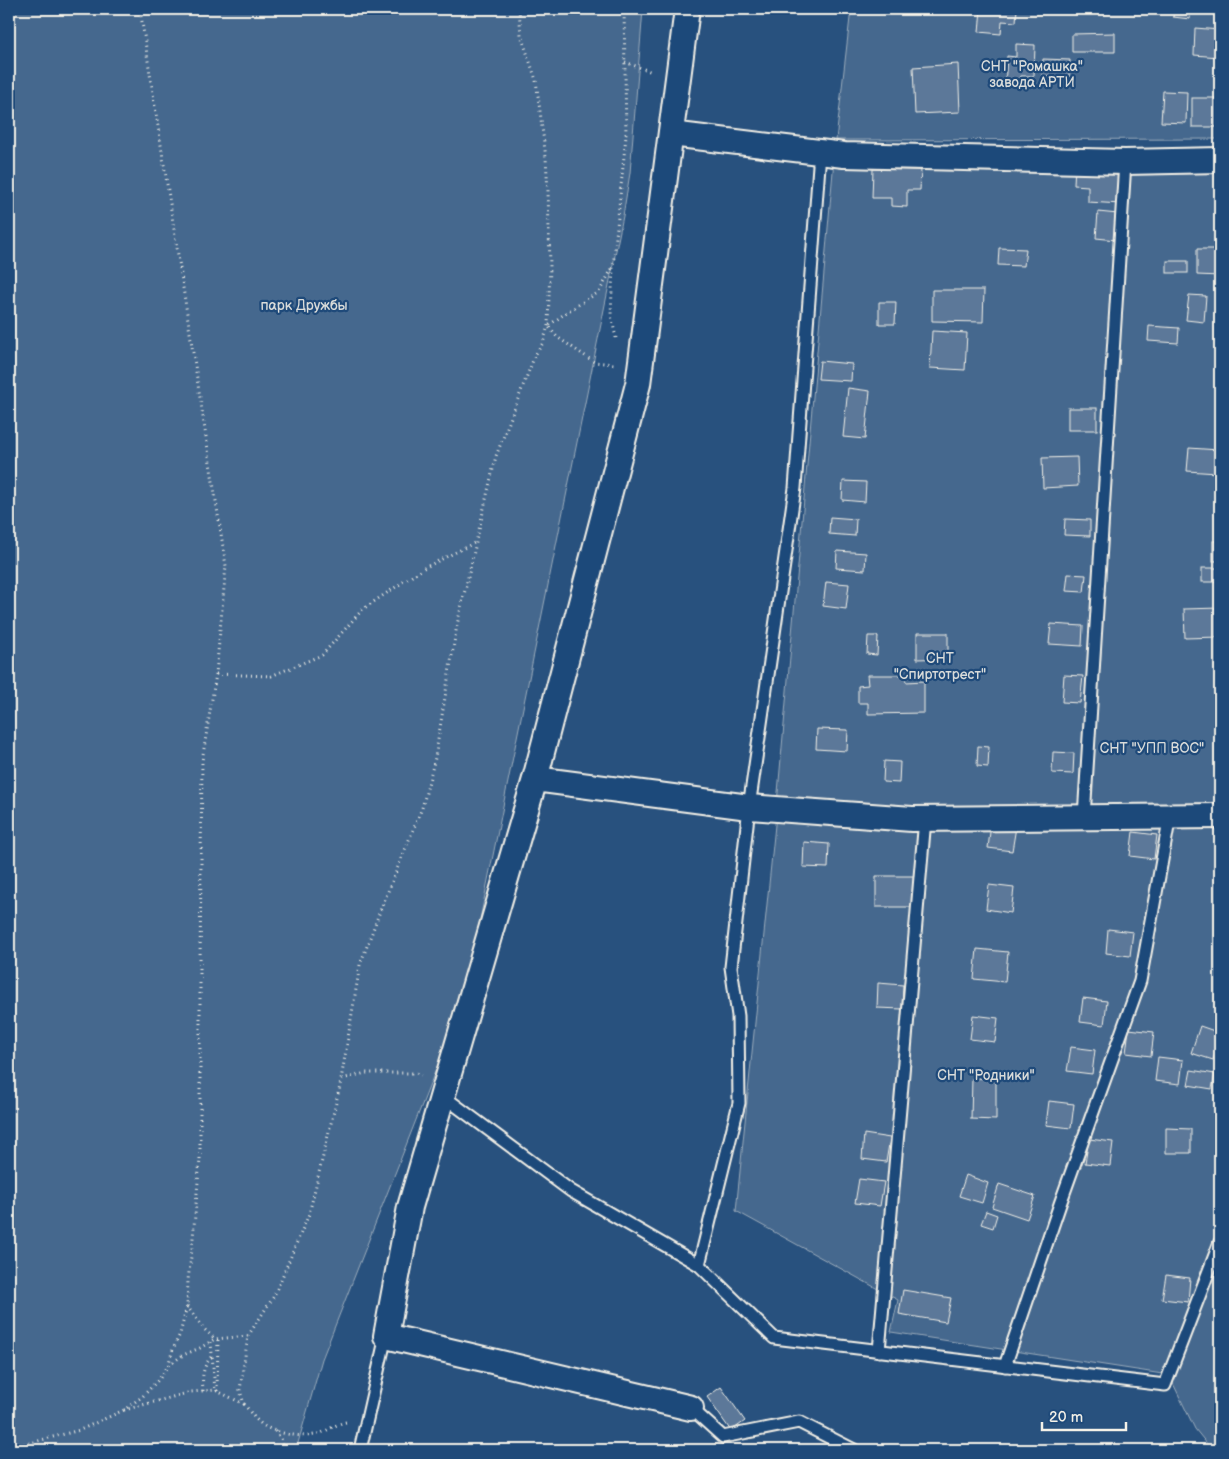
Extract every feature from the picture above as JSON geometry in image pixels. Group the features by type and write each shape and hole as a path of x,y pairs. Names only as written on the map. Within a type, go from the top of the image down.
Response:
{"street":[{"path":"687,9 638,384 536,779 410,1207 386,1336 691,1408"},
{"path":"671,134 844,155 1125,162 1220,160"},
{"path":"536,779 749,806 912,819 1220,816"}],"lane":[{"path":"700,1264 739,1102 738,1016 732,967 749,806 795,488 820,152"},
{"path":"1084,817 1125,162"},
{"path":"1005,1366 1060,1204 1140,981 1170,816"},
{"path":"879,1351 925,819"},
{"path":"443,1096 571,1191 700,1264 774,1338 1166,1386 1220,1242"},
{"path":"360,1450 386,1336"},
{"path":"691,1408 724,1437 799,1422 854,1450"}],"path":[{"path":"124,1410 143,1396 160,1378 168,1366 180,1334 187,1306 200,1159 202,761 216,674 226,566 140,9"},
{"path":"366,1428 349,1421 339,1423 320,1434 309,1437 296,1436 268,1428 259,1423 244,1404 240,1390 248,1336 274,1296 309,1214 341,1079 360,965 422,808 435,758 457,624 496,456 535,355 543,343 548,326 550,266 546,158 536,80 521,35 519,9"},
{"path":"616,340 611,315 613,267 626,136 624,9"},
{"path":"548,326 599,292 613,267"},
{"path":"548,326 557,336 594,362 622,365"},
{"path":"216,674 271,676 322,654 363,609 424,568 476,542"},
{"path":"341,1079 366,1073 416,1072 431,1080 443,1096"},
{"path":"187,1306 194,1317 216,1339 216,1391"},
{"path":"168,1366 183,1355 216,1339 248,1336"},
{"path":"210,1342 216,1391"},
{"path":"203,1391 202,1373 212,1356"},
{"path":"9,1447 30,1444 80,1430 124,1410 192,1392 216,1391 244,1404"},
{"path":"275,1430 281,1438 284,1450"},
{"path":"414,1446 425,1450"}],"green space":[{"name":"парк Дружбы","path":"9,9 643,9 630,173 623,216 464,998 322,1359 296,1450 9,1450"},
{"name":"СНТ \"Ромашка\" завода АРТИ","path":"851,9 1220,9 1220,139 836,140"},
{"path":"1220,156 1220,1450 1212,1450 1195,1429 1169,1375 891,1332 898,1300 736,1211 776,815 834,160"}],"building":[{"path":"981,9 1017,9 1016,22 1002,21 1001,34 979,32"},
{"path":"1174,9 1191,9 1190,19 1173,17"},
{"path":"1195,28 1220,30 1219,57 1194,55"},
{"path":"1115,33 1115,52 1072,52 1072,34"},
{"path":"1016,44 1035,45 1034,76 1021,76 1020,86 1005,85 1007,56 1016,57"},
{"path":"1043,59 1070,60 1069,77 1042,76"},
{"path":"958,64 960,112 915,114 913,67"},
{"path":"1163,91 1187,92 1186,123 1161,122"},
{"path":"1192,98 1220,98 1220,127 1192,127"},
{"path":"1075,162 1124,165 1121,204 1088,202 1088,186 1074,185"},
{"path":"873,169 921,170 920,190 907,190 907,207 891,206 891,198 872,198"},
{"path":"1098,212 1118,214 1116,240 1096,238"},
{"path":"999,248 1026,249 1024,266 998,265"},
{"path":"1197,249 1220,249 1220,276 1197,275"},
{"path":"1167,261 1188,261 1188,273 1167,273"},
{"path":"932,290 984,290 983,322 932,321"},
{"path":"1189,295 1206,296 1204,322 1186,320"},
{"path":"879,302 896,302 895,324 879,324"},
{"path":"1149,326 1179,328 1178,343 1148,341"},
{"path":"932,331 967,333 965,370 930,368"},
{"path":"820,361 852,364 851,381 818,379"},
{"path":"848,388 870,391 865,439 843,437"},
{"path":"1068,408 1097,408 1097,430 1068,430"},
{"path":"1189,448 1219,450 1217,473 1187,471"},
{"path":"1077,457 1078,486 1043,488 1042,458"},
{"path":"843,481 866,482 865,502 842,500"},
{"path":"830,517 856,519 855,536 829,534"},
{"path":"1065,519 1090,520 1090,536 1064,535"},
{"path":"1213,541 1220,541 1220,561 1213,561"},
{"path":"837,551 866,553 865,570 836,568"},
{"path":"1202,568 1218,568 1218,582 1202,582"},
{"path":"1068,574 1086,575 1084,592 1066,591"},
{"path":"826,582 849,584 846,609 823,606"},
{"path":"1220,608 1220,637 1185,638 1184,609"},
{"path":"1051,624 1083,626 1082,646 1049,644"},
{"path":"917,633 948,633 948,658 917,659"},
{"path":"868,636 878,636 877,655 867,654"},
{"path":"867,675 905,675 906,682 924,681 924,713 868,714 868,703 858,703 858,686 868,685"},
{"path":"1064,675 1083,676 1080,703 1062,702"},
{"path":"817,729 848,730 847,751 816,749"},
{"path":"978,746 989,747 988,767 977,766"},
{"path":"1053,752 1074,753 1073,774 1052,773"},
{"path":"884,761 900,762 899,783 883,782"},
{"path":"991,824 1016,827 1012,851 988,848"},
{"path":"1133,832 1157,835 1154,859 1130,856"},
{"path":"804,842 829,844 828,868 803,867"},
{"path":"876,876 914,876 913,907 876,907"},
{"path":"989,885 1014,888 1011,913 986,909"},
{"path":"1108,929 1133,932 1130,956 1106,953"},
{"path":"977,949 1008,952 1005,982 974,979"},
{"path":"878,983 903,985 902,1009 877,1008"},
{"path":"1083,998 1107,1001 1104,1025 1080,1022"},
{"path":"973,1015 998,1018 995,1042 970,1039"},
{"path":"1200,1026 1220,1033 1213,1060 1191,1053"},
{"path":"1129,1029 1154,1032 1151,1056 1126,1053"},
{"path":"1071,1047 1095,1050 1092,1074 1067,1071"},
{"path":"1158,1057 1183,1060 1180,1084 1155,1081"},
{"path":"1191,1070 1215,1074 1212,1089 1188,1085"},
{"path":"972,1078 996,1079 996,1120 971,1119"},
{"path":"1049,1101 1074,1104 1071,1128 1046,1125"},
{"path":"1166,1128 1191,1129 1191,1153 1166,1153"},
{"path":"864,1134 890,1138 886,1162 862,1159"},
{"path":"1089,1139 1113,1142 1110,1166 1085,1163"},
{"path":"966,1175 988,1183 982,1203 959,1196"},
{"path":"859,1179 884,1182 880,1206 855,1203"},
{"path":"999,1184 1035,1196 1027,1219 992,1207"},
{"path":"986,1211 997,1215 993,1228 981,1224"},
{"path":"1166,1275 1190,1278 1188,1302 1162,1299"},
{"path":"903,1290 951,1298 946,1322 899,1314"},
{"path":"721,1387 745,1421 731,1431 707,1397"}],"park label":[{"name":"СНТ \"Спиртотрест\"","path":"940,666"},
{"name":"СНТ \"УПП ВОС\"","path":"1152,748"},
{"name":"СНТ \"Родники\"","path":"986,1075"}]}
